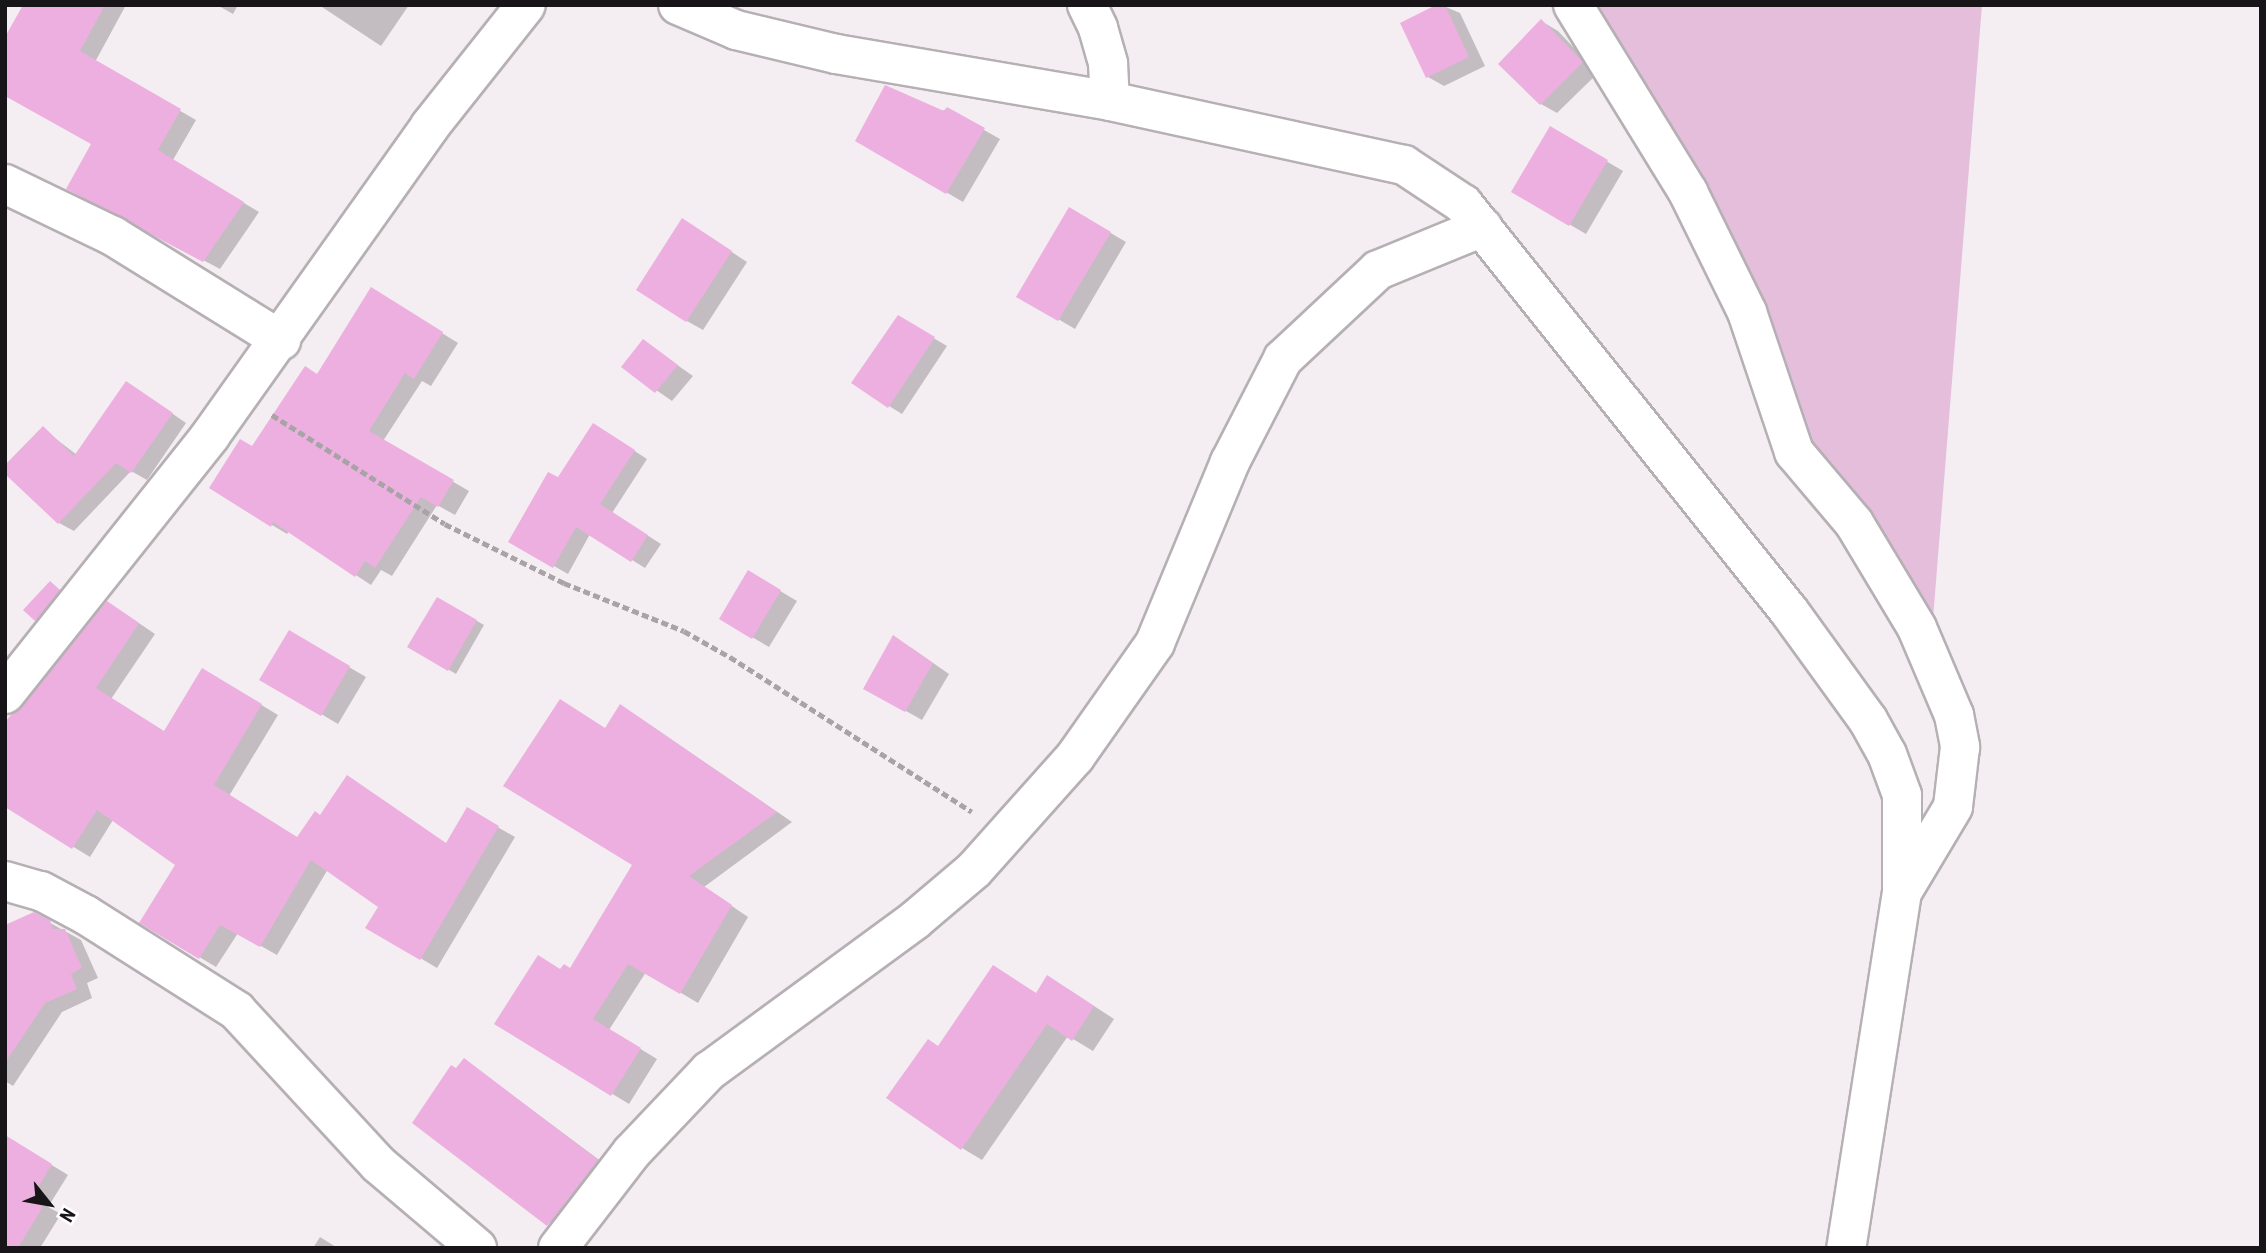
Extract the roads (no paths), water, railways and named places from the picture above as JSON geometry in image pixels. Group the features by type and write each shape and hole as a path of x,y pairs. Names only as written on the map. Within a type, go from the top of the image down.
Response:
{"street":[{"path":"5,694 281,340 430,126 526,5"},
{"path":"678,5 736,30 836,54 1110,101 1404,165 1434,180 1483,227 1789,611 1868,720 1902,795 1902,892 1846,1248"},
{"path":"1087,5 1105,52 1110,101"},
{"path":"1573,5 1706,228 1747,312 1794,452 1854,523 1917,628 1954,715 1960,747 1953,807 1902,892"},
{"path":"5,184 113,236 281,340"},
{"path":"558,1248 632,1152 709,1071 915,920 1009,836 1075,757 1155,643 1230,462 1283,359 1378,270 1483,227"},
{"path":"5,881 41,891 86,915 237,1011 378,1164 477,1248"}]}
